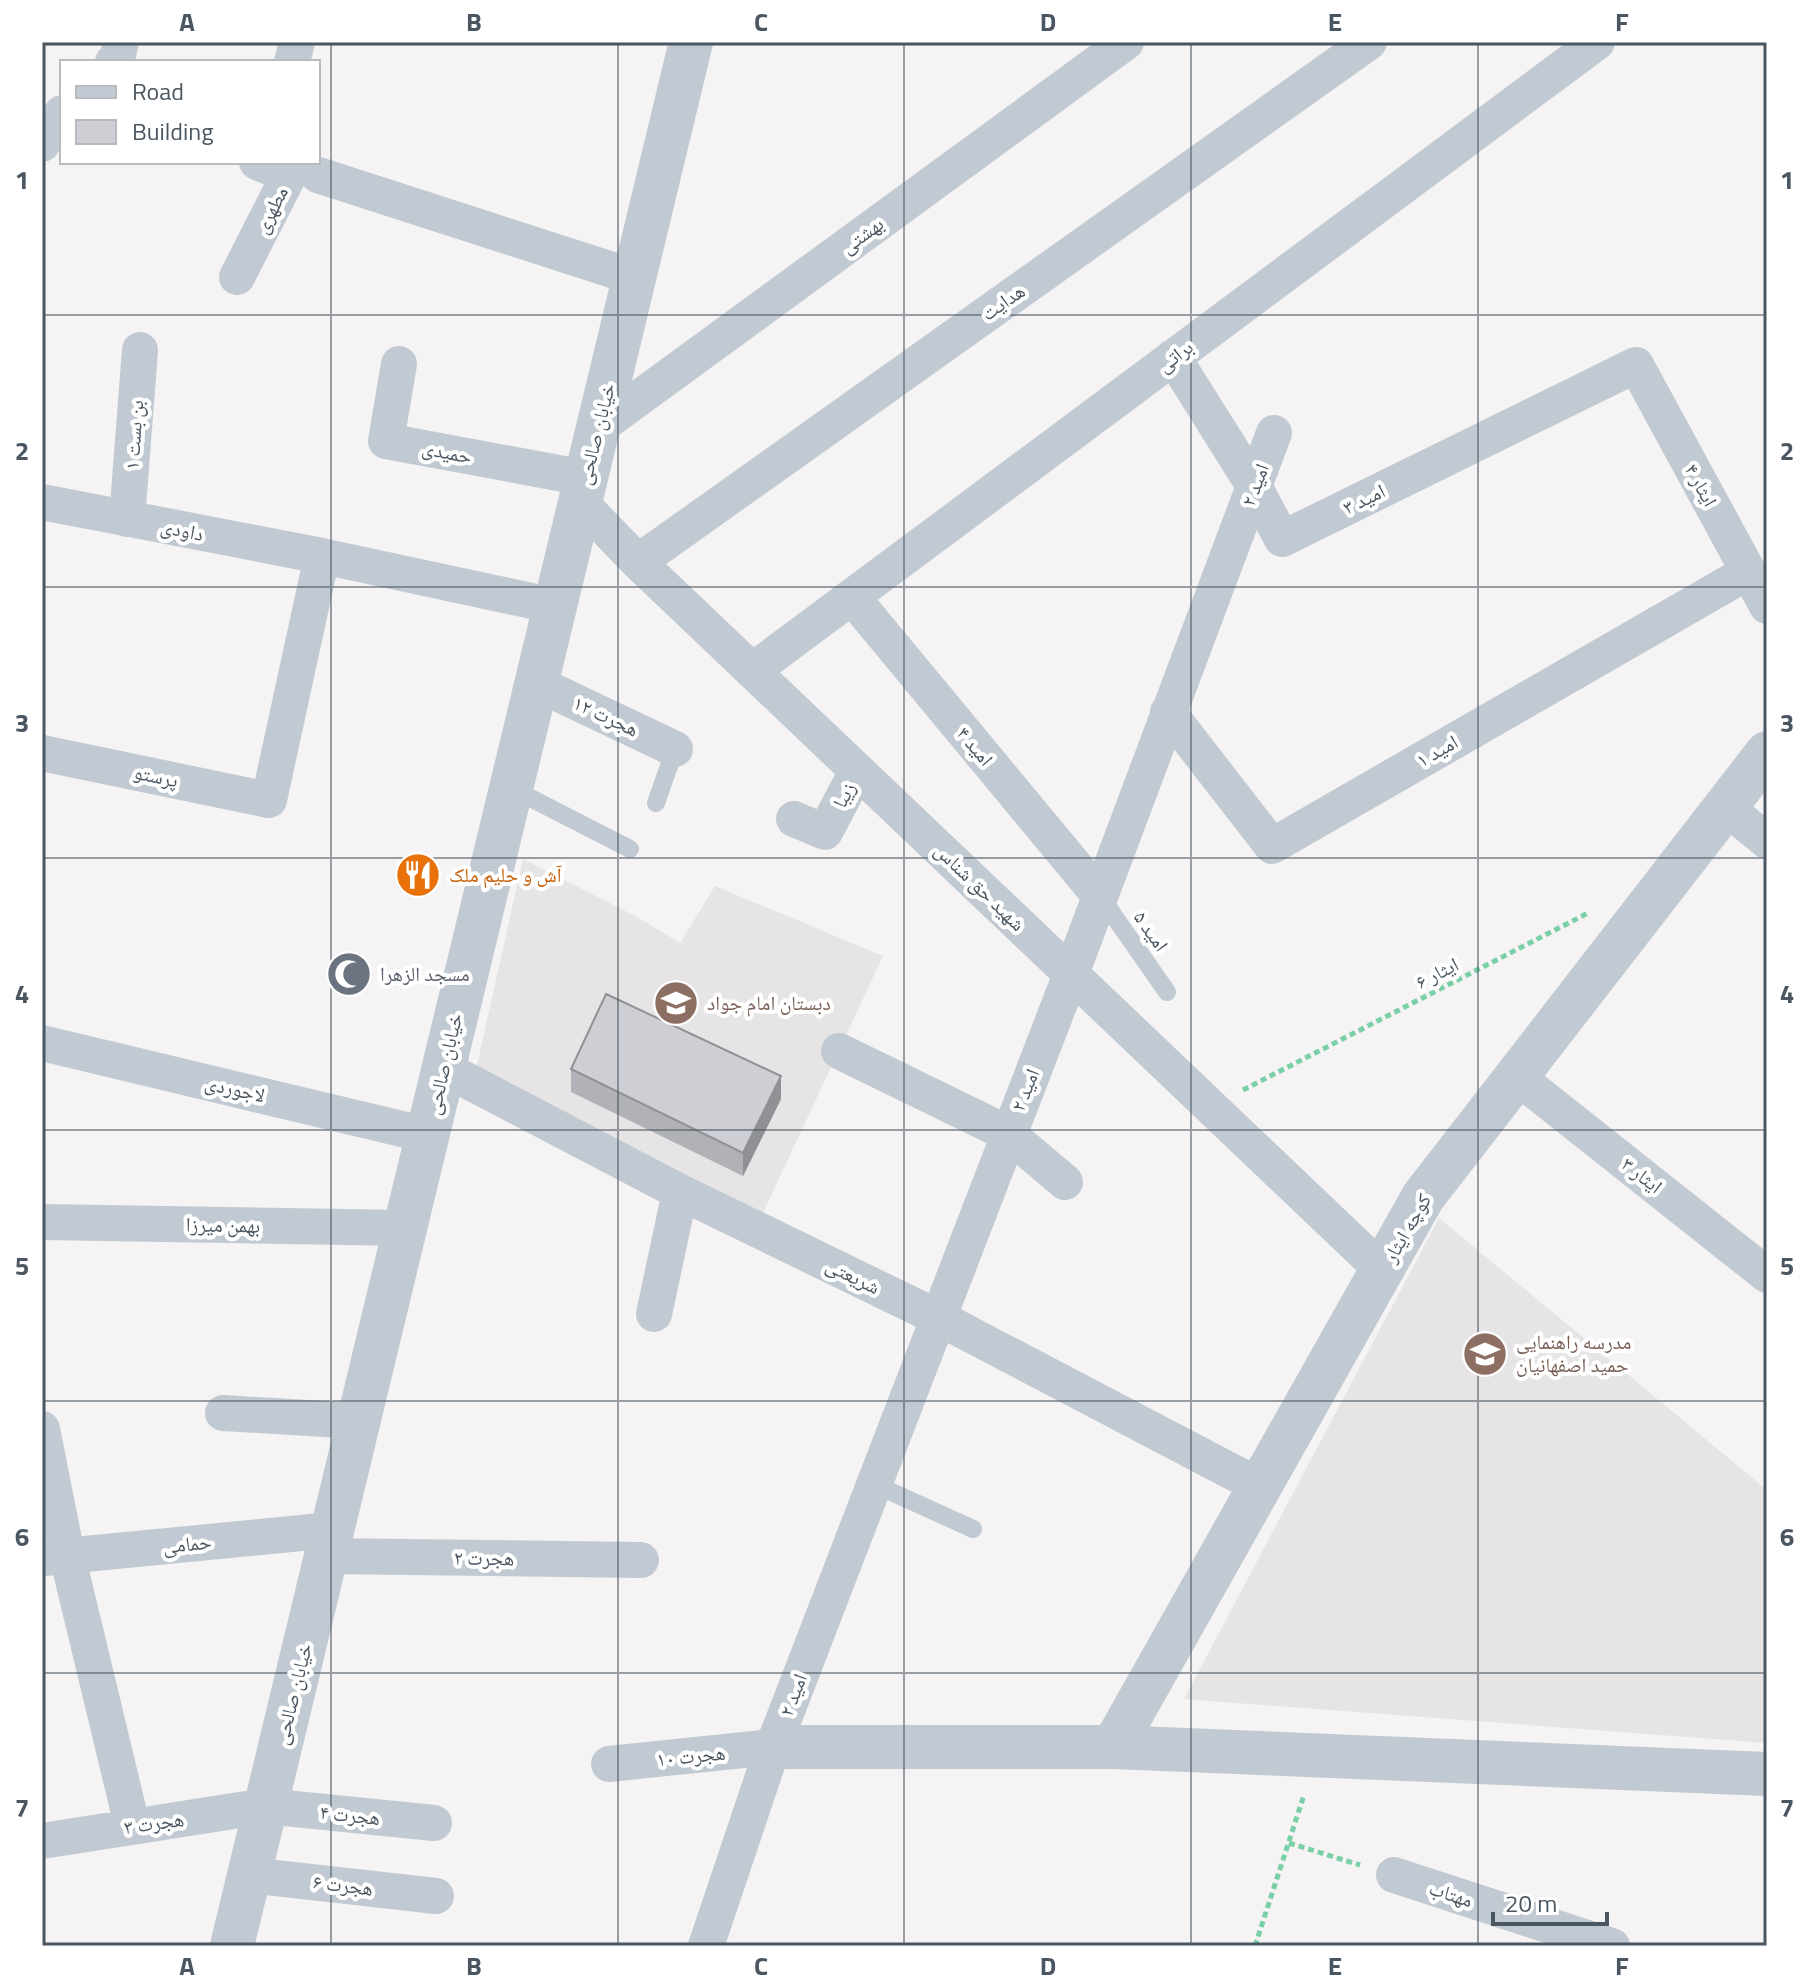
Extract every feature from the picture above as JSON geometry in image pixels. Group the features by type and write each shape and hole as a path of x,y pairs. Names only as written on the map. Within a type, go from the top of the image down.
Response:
{"street":[{"name":"خیابان صالحی","path":"232,1946 691,42"},
{"name":"بهشتی","path":"598,428 1126,42"},
{"name":"هدایت","path":"638,562 1369,42"},
{"name":"براتی","path":"752,671 1597,42"},
{"name":"مطهری","path":"237,277 289,175 262,164"},
{"path":"318,175 634,277"},
{"name":"بن بست ۱","path":"127,519 140,350"},
{"name":"امید ۳","path":"1173,357 1254,486 1282,539 1636,365"},
{"name":"حمیدی","path":"399,364 386,441 582,490"},
{"name":"ایثار ۴","path":"1636,365 1767,606"},
{"name":"امید ۲","path":"773,1747 1007,1133 1071,974 1274,433"},
{"name":"شهید حق شناس","path":"582,490 638,562 1382,1270"},
{"name":"داودی","path":"42,502 322,556 555,606"},
{"name":"پرستو","path":"42,753 269,800 322,556"},
{"name":"امید ۱","path":"1168,712 1272,846 1748,572"},
{"name":"امید ۴","path":"852,597 1099,895"},
{"name":"هجرت ۱۲","path":"536,683 675,749"},
{"name":"کوچه ایثار","path":"1113,1747 1423,1197 1767,753"},
{"name":"زیبا","path":"794,819 825,832 857,771"},
{"path":"1724,806 1767,841"},
{"name":"لاجوردی","path":"42,1043 427,1135"},
{"path":"839,1051 1007,1133 1065,1182"},
{"name":"شریعتی","path":"443,1068 680,1192 937,1317 1261,1487"},
{"name":"ایثار ۳","path":"1516,1076 1767,1275"},
{"path":"654,1314 680,1192"},
{"name":"بهمن میرزا","path":"42,1222 405,1228"},
{"path":"223,1413 358,1421"},
{"path":"42,1429 54,1557 132,1825"},
{"name":"حمامی","path":"54,1557 329,1543"},
{"name":"هجرت ۲","path":"329,1543 641,1560"},
{"path":"706,1946 773,1747 1113,1747 1767,1774"},
{"name":"هجرت ۱۰","path":"609,1764 773,1747"},
{"name":"هجرت ۴","path":"265,1806 434,1823"},
{"name":"هجرت ۳","path":"42,1841 265,1806"},
{"name":"هجرت ۶","path":"249,1875 436,1896"},
{"name":"مهتاب","path":"1394,1875 1612,1946"}],"lane":[{"path":"656,803 675,749"},
{"path":"511,788 630,849"},
{"name":"امید ۵","path":"1099,895 1167,992"},
{"path":"874,1484 973,1529"}],"path":[{"name":"ایثار ۶","path":"1211,1107 1593,911"},
{"path":"1255,1946 1317,1755"},
{"path":"1289,1843 1394,1875"}],"shaded area":[{"name":"دبستان امام جواد","path":"523,859 637,917 680,943 715,886 883,956 762,1215 475,1074"},
{"name":"مدرسه راهنمایی حمید اصفهانیان","path":"1439,1218 1767,1490 1767,1743 1184,1699"}],"building":[{"path":"606,994 781,1076 743,1153 571,1069"}],"place":[{"name":"آش و حلیم ملک","path":"418,875"},
{"name":"مسجد الزهرا","path":"349,974"},
{"name":"دبستان امام جواد","path":"676,1003"},
{"name":"مدرسه راهنمایی حمید اصفهانیان","path":"1485,1354"}]}
